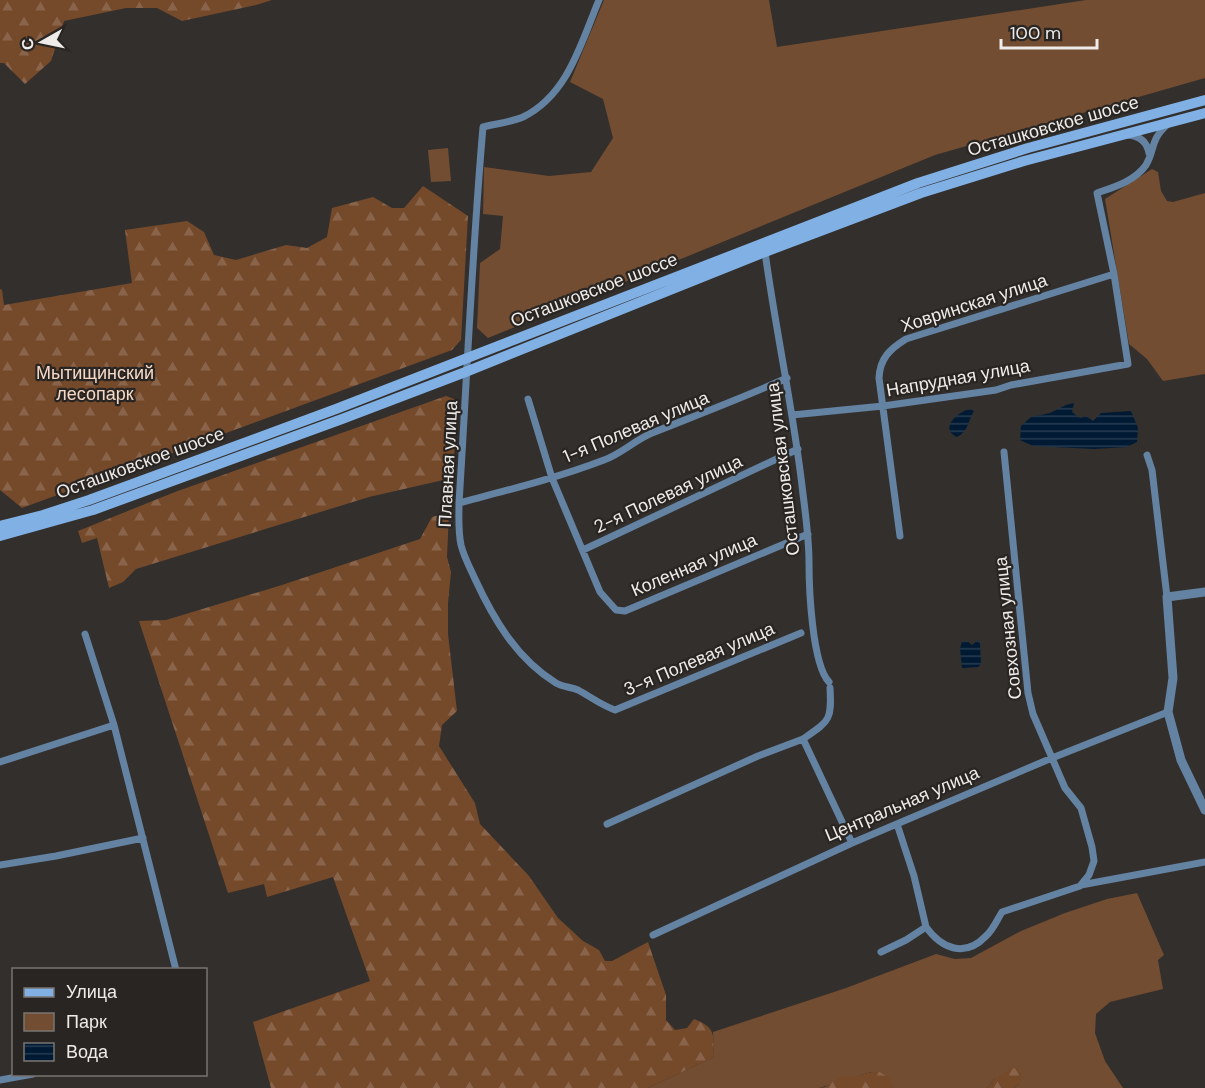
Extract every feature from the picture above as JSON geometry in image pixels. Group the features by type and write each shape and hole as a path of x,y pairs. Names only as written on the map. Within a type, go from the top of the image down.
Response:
{"main road":[{"name":"Осташковское шоссе","path":"0,526 89,500 336,409 918,183 1020,150 1205,100"},
{"name":"Осташковское шоссе","path":"0,536 93,510 468,371 765,252 921,193 973,176 1205,113"}],"street":[{"name":"Плавная улица","path":"577,690 558,684 537,669 520,653 499,626 485,601 461,546 459,503 474,234 483,127 522,117 550,98 566,78 599,0"},
{"path":"1114,274 1097,193 1132,178 1146,164 1159,132 1170,122"},
{"path":"1123,135 1138,137 1144,141 1150,156"},
{"name":"Осташковская улица","path":"765,252 798,449 808,534 813,627 821,670 829,685 831,708 830,717 824,724 803,739"},
{"name":"Напрудная улица","path":"792,415 884,406 996,390 1011,385 1128,364 1114,274"},
{"name":"Ховринская улица","path":"900,536 879,378 880,365 884,356 906,339 1114,274"},
{"name":"1-я Полевая улица","path":"459,503 552,478 607,459 625,451 649,434 739,400 787,378"},
{"path":"528,399 552,478 583,550"},
{"name":"2-я Полевая улица","path":"583,550 798,449"},
{"name":"Совхозная улица","path":"1004,453 1028,693 1033,714 1065,788 1082,808 1092,847 1094,861 1089,875 1080,886"},
{"path":"1147,455 1152,470 1167,597 1173,678 1168,712 1181,760 1205,810"},
{"name":"Коленная улица","path":"583,550 600,592 615,610 625,611 808,534"},
{"path":"1167,597 1205,592"},
{"name":"3-я Полевая улица","path":"577,690 615,710 801,633"},
{"path":"85,634 114,725 176,968"},
{"name":"Центральная улица","path":"654,935 852,843 1052,758 1168,712"},
{"path":"0,762 114,725"},
{"path":"607,824 758,756 803,739 852,843"},
{"path":"897,824 914,876 926,927 935,939 955,950 973,946 987,935 1002,912 1080,886 1205,862"},
{"path":"0,865 143,838"},
{"path":"881,952 926,927"},
{"path":"0,1080 22,1076"}],"green space":[{"path":"0,0 272,0 182,21 157,8 126,8 64,21 51,61 25,84 4,63 0,63"},
{"path":"604,0 769,0 777,47 1086,0 1205,0 1205,78 935,155 488,338 477,328 480,263 500,249 503,216 483,214 484,167 549,176 591,172 613,138 603,99 570,82"},
{"path":"448,148 451,181 431,182 428,150"},
{"path":"1152,169 1158,172 1161,191 1167,201 1173,202 1205,193 1205,374 1163,381 1147,359 1129,344 1105,199"},
{"name":"Мытищинский лесопарк","path":"423,186 468,216 461,340 452,350 22,508 0,490 0,289 4,305 132,283 125,230 187,221 204,232 214,255 236,260 286,245 307,248 327,237 332,208 373,197 392,208 404,208"},
{"path":"446,396 454,399 458,410 452,478 369,497 136,569 123,582 109,588 97,538 82,543 78,531 175,492"},
{"path":"449,512 447,557 451,572 448,634 457,711 442,725 439,746 475,803 480,824 529,876 558,918 583,941 599,950 605,961 612,961 648,942 666,995 666,1020 675,1030 687,1028 694,1019 710,1029 714,1057 648,1088 271,1088 253,1022 370,981 333,877 267,897 264,884 228,893 139,621 166,620 282,585 420,539 432,517"},
{"path":"1137,893 1164,955 1158,960 1163,989 1110,1002 1096,1014 1095,1033 1105,1061 1123,1088 1014,1088 1020,1084 995,1078 987,1088 894,1088 871,1072 819,1088 648,1088 714,1057 713,1032 846,988 936,954 955,959 971,958 1021,931 1065,913 1107,899"},
{"path":"1011,1068 1019,1069 1022,1076 1020,1084 1014,1088 987,1088 995,1078"},
{"path":"878,1071 891,1079 894,1088 819,1088 825,1087 843,1075 856,1076"}],"water":[{"path":"1074,403 1072,412 1080,418 1086,416 1093,421 1101,413 1131,411 1138,428 1137,442 1127,447 1094,449 1033,446 1020,440 1021,426 1031,417 1050,413"},
{"path":"970,409 974,411 967,426 957,437 952,434 950,425 955,417"},
{"path":"978,640 981,664 978,667 962,668 960,648 962,642 967,641 972,645"}]}
